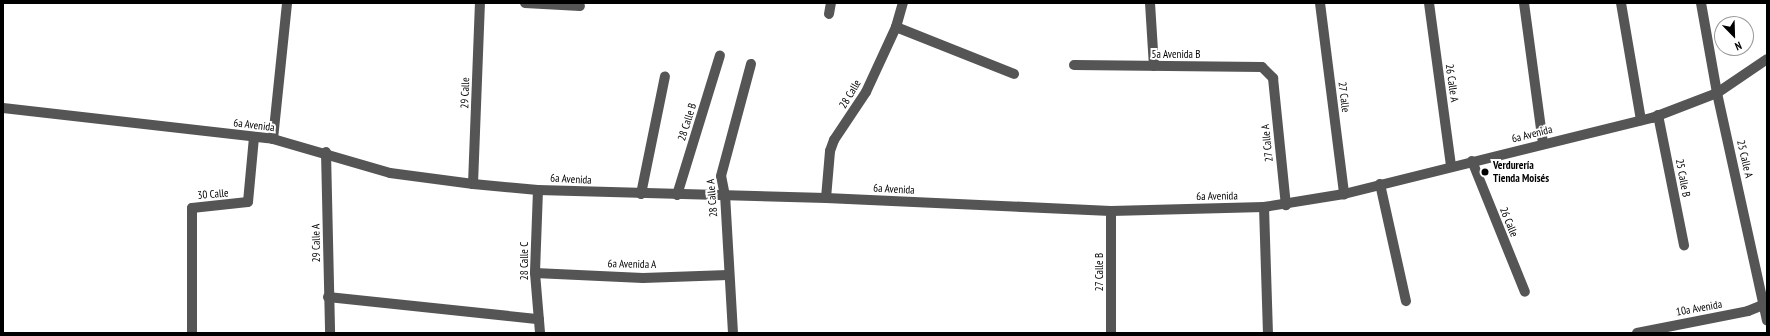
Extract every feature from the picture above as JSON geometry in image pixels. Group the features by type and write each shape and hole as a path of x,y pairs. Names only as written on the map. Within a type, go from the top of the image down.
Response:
{"street":[{"path":"272,139 287,3"},
{"name":"29 Calle","path":"473,184 480,3"},
{"path":"525,3 580,6"},
{"path":"829,14 831,3"},
{"name":"28 Calle","path":"826,198 830,151 834,140 866,92 896,27 903,3"},
{"path":"1150,3 1154,66"},
{"name":"27 Calle","path":"1320,3 1344,194"},
{"name":"26 Calle A","path":"1429,3 1451,166"},
{"path":"1524,3 1543,143"},
{"path":"1621,3 1641,120"},
{"name":"25 Calle A","path":"1701,3 1717,93 1765,304 1767,321"},
{"path":"896,27 1014,74"},
{"name":"28 Calle B","path":"677,195 720,55"},
{"name":"6a Avenida","path":"3,108 272,139 326,152 390,173 473,184 538,190 826,198 1111,211 1264,207 1286,205 1344,194 1472,160 1658,115 1717,93 1767,59"},
{"name":"28 Calle A","path":"733,333 728,275 725,196 721,176 751,64"},
{"name":"5a Avenida B","path":"1074,65 1262,67 1273,78"},
{"path":"641,194 665,76"},
{"name":"27 Calle A","path":"1273,78 1286,205"},
{"name":"25 Calle B","path":"1658,115 1684,245"},
{"name":"30 Calle","path":"192,333 192,208 248,202 254,137"},
{"name":"29 Calle A","path":"326,152 328,297 330,333"},
{"name":"26 Calle","path":"1472,160 1525,292"},
{"path":"1380,184 1406,301"},
{"name":"28 Calle C","path":"538,190 535,273 540,333"},
{"path":"1264,207 1268,333"},
{"name":"27 Calle B","path":"1111,211 1111,333"},
{"name":"6a Avenida A","path":"535,273 643,278 728,275"},
{"path":"328,297 539,319"},
{"name":"10a Avenida","path":"1637,333 1675,329 1748,311 1765,304"}],"place":[{"name":"Verdurería Tienda Moisés","path":"1485,172"}]}
